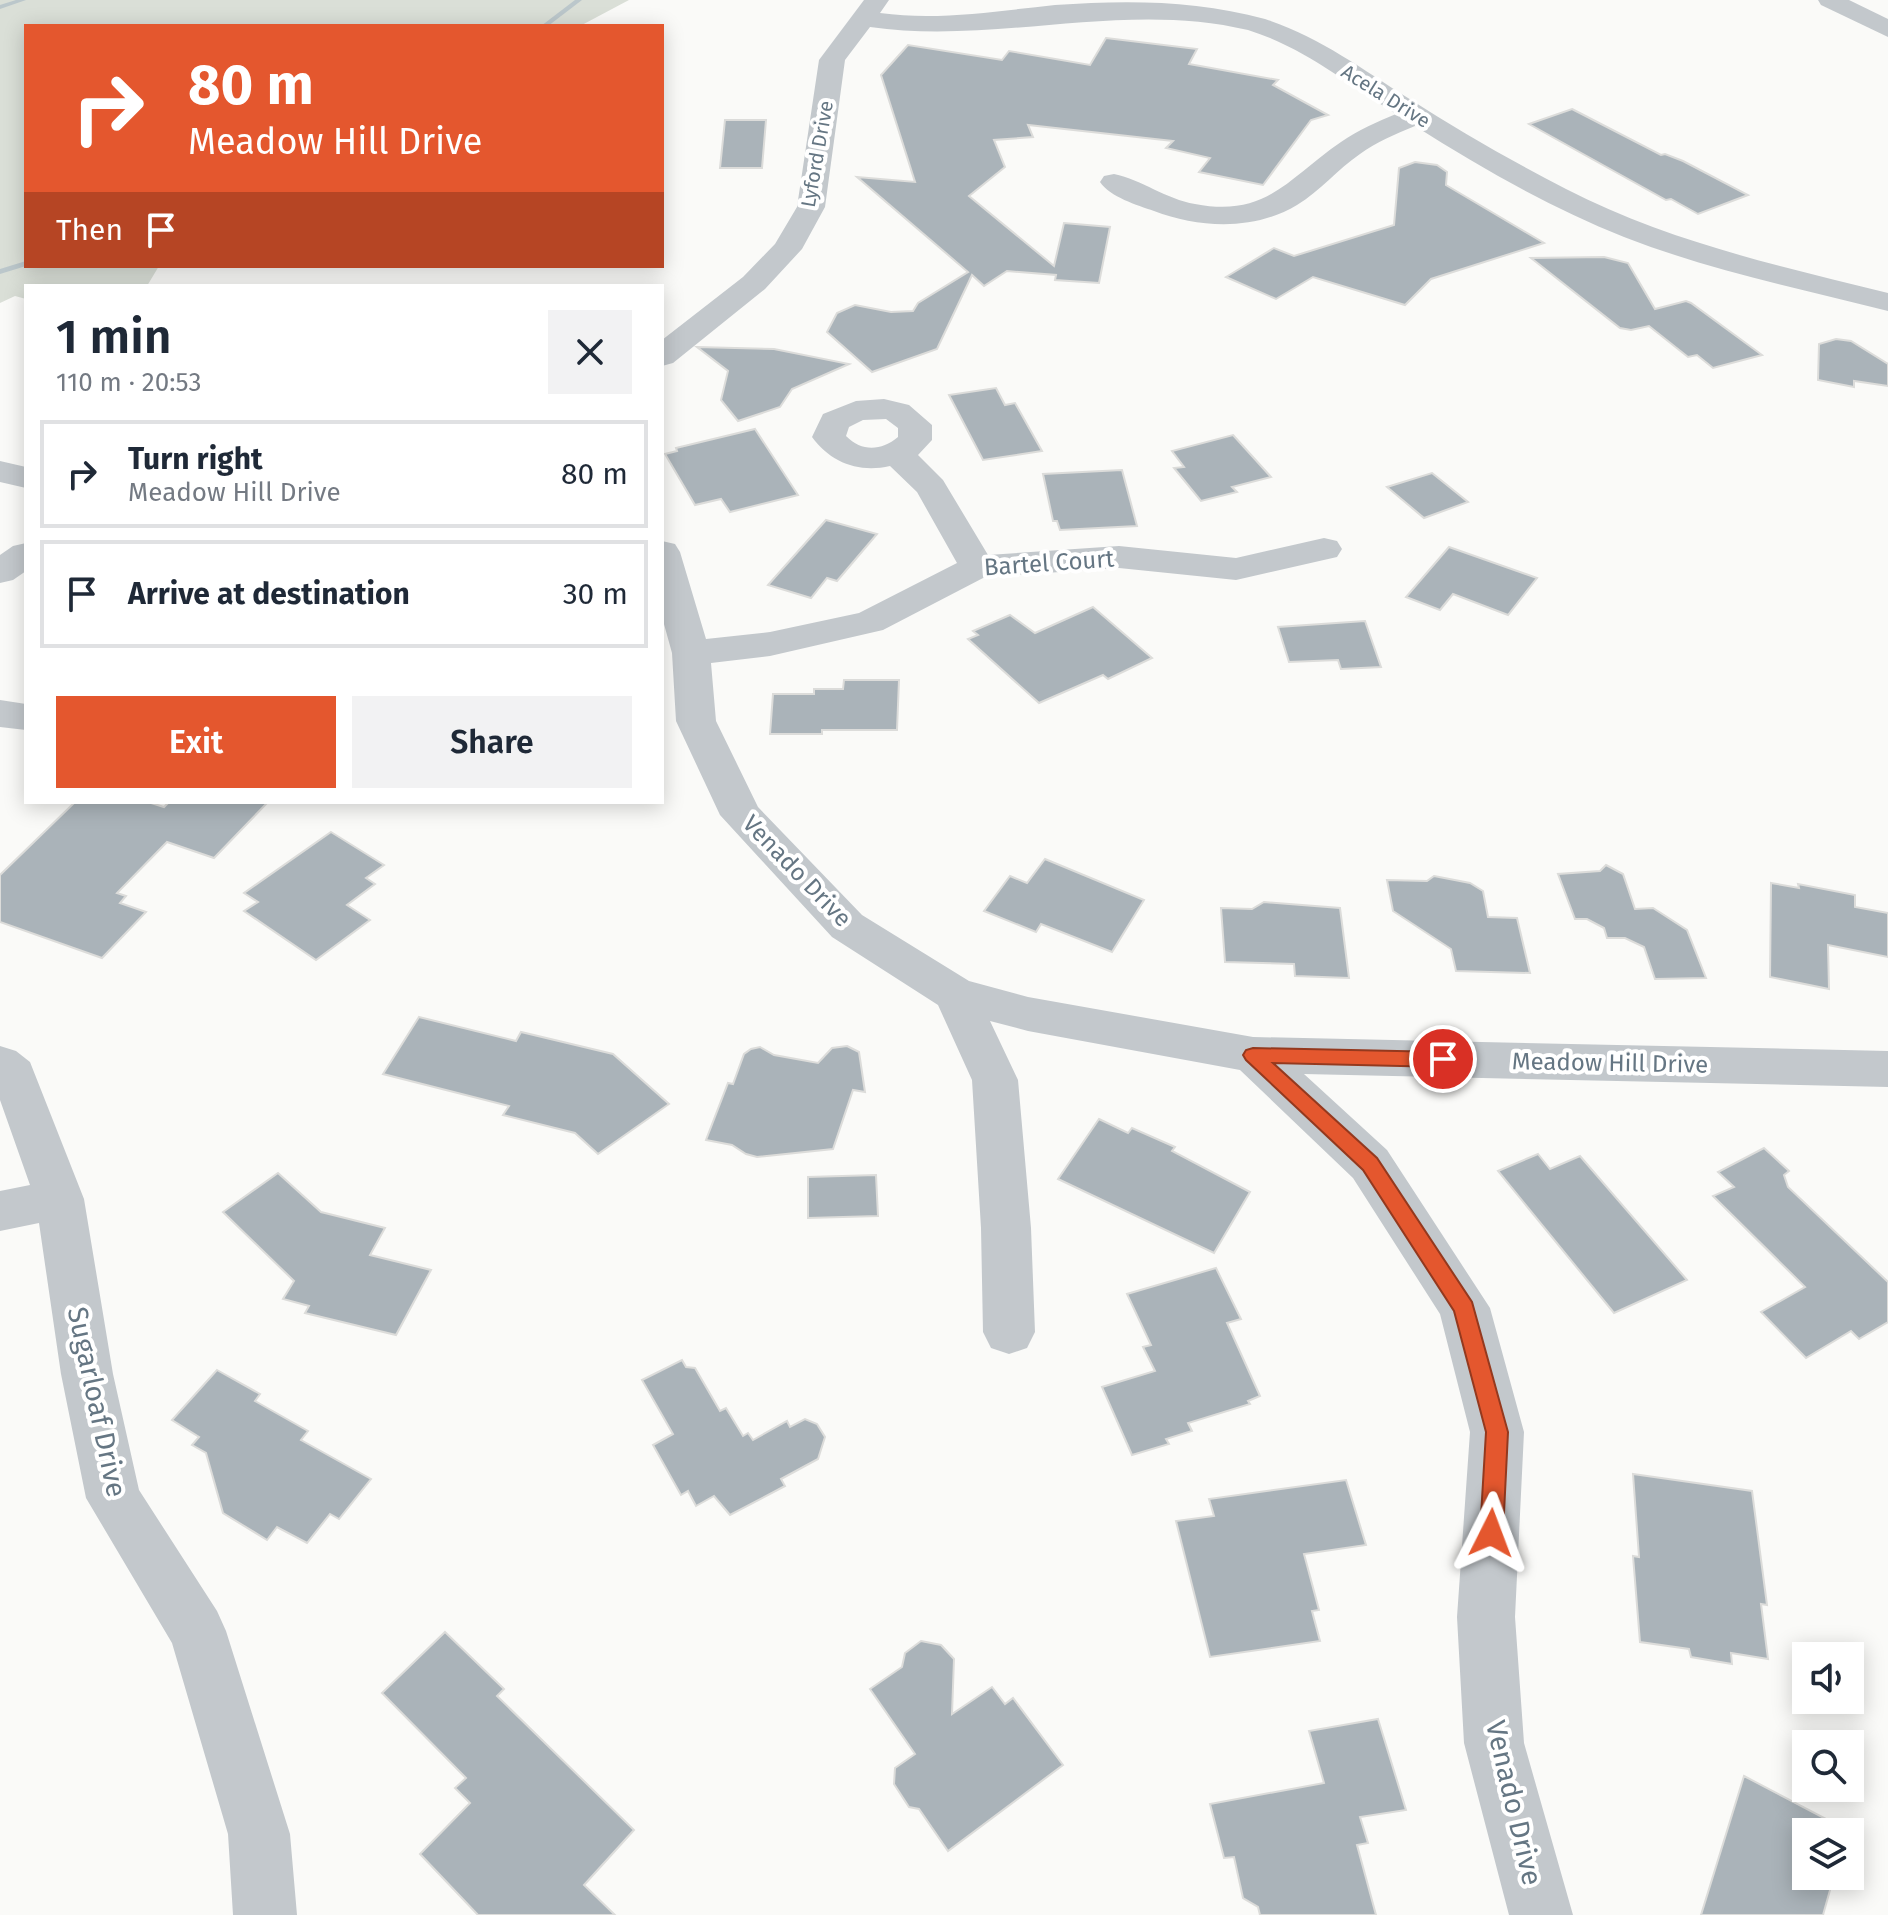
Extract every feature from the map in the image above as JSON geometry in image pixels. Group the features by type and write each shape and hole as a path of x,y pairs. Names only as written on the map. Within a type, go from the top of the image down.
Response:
{"street":[{"path":"1830,0 1888,29"},
{"name":"Acela Drive","path":"869,9 926,24 1086,10 1236,9 1259,25 1302,43 1416,116 1606,221 1730,264 1888,302"},
{"name":"Lyford Drive","path":"664,354 754,283 793,239 811,207 832,60 869,9"},
{"path":"1114,182 1154,204 1186,213 1229,216 1267,209 1289,198 1350,148 1416,116"},
{"path":"898,454 931,487 977,567"},
{"path":"0,471 24,477"},
{"name":"Bartel Court","path":"691,653 770,644 870,622 977,567 1119,557 1236,569 1324,549"},
{"path":"0,572 24,555"},
{"name":"Venado Drive","path":"664,559 691,653 696,721 741,815 847,926 955,994"},
{"path":"0,713 13,718 24,717"},
{"path":"955,994 995,1080 1006,1228 1009,1332"},
{"name":"Meadow Hill Drive","path":"955,994 1028,1014 1253,1055 1888,1069"},
{"name":"Venado Drive","path":"1253,1055 1370,1164 1464,1308 1497,1432 1486,1617 1494,1743 1541,1915"},
{"name":"Sugarloaf Drive","path":"0,1064 14,1075 60,1199 87,1374 113,1498 197,1631 259,1834 265,1915"},
{"path":"0,1211 60,1199"}],"shaded area":[{"path":"0,0 629,0 584,24 24,24 24,268 158,268 148,284 24,284 24,298 15,296 0,303"}],"building":[{"path":"1106,38 1197,49 1189,64 1278,80 1273,85 1328,115 1311,120 1263,185 1199,172 1210,158 1166,148 1173,141 1028,125 1033,137 994,140 1005,167 969,196 1054,266 1064,223 1110,227 1099,283 1055,280 1056,275 1007,271 984,286 972,275 937,349 872,372 827,332 837,313 855,305 891,312 913,311 918,303 968,272 857,177 915,182 881,75 908,45 1002,60 1009,51 1090,65"},
{"path":"1572,109 1748,195 1698,214 1671,199 1666,200 1529,124"},
{"path":"725,120 766,120 762,168 720,168"},
{"path":"1415,162 1437,165 1447,172 1446,185 1544,243 1431,279 1405,305 1313,277 1276,299 1226,277 1274,248 1294,256 1394,225 1399,168"},
{"path":"1604,257 1628,263 1655,309 1686,301 1691,303 1762,355 1713,368 1697,355 1688,357 1649,326 1631,330 1620,328 1531,258"},
{"path":"1836,339 1851,341 1888,364 1888,386 1854,381 1854,387 1818,380 1819,344"},
{"path":"697,347 774,349 849,364 792,389 780,407 738,421 721,400 728,371"},
{"path":"996,388 1005,405 1015,403 1042,451 983,460 949,395"},
{"path":"755,429 798,495 730,512 721,499 695,505 665,454 677,451 676,448"},
{"path":"1233,435 1271,477 1232,487 1237,492 1201,501 1174,468 1184,467 1172,451"},
{"path":"1122,470 1137,526 1060,530 1057,521 1053,521 1043,474"},
{"path":"1432,473 1468,502 1424,518 1387,487"},
{"path":"826,520 877,534 837,581 827,578 811,598 768,585"},
{"path":"1449,547 1537,578 1508,615 1453,594 1440,610 1406,597"},
{"path":"1093,607 1152,658 1108,679 1103,675 1039,703 968,639 978,635 973,631 1010,615 1035,633"},
{"path":"1365,621 1381,667 1341,669 1338,660 1289,662 1278,627"},
{"path":"844,680 899,680 897,730 770,734 773,694 814,694 814,689 843,689"},
{"path":"73,804 154,804 164,807 167,804 266,804 214,858 167,842 117,893 126,896 120,903 146,912 102,958 0,922 0,875"},
{"path":"331,832 384,865 366,878 375,884 347,905 370,920 316,960 244,911 258,902 244,893"},
{"path":"1045,859 1144,900 1112,952 1041,924 1036,932 984,911 1010,876 1027,883"},
{"path":"1606,865 1623,874 1635,909 1653,908 1687,930 1706,978 1655,979 1644,947 1625,938 1607,938 1604,928 1587,919 1575,919 1558,874 1600,871"},
{"path":"1434,876 1470,883 1483,891 1488,917 1517,918 1530,973 1456,971 1451,949 1393,911 1387,880 1427,881"},
{"path":"1771,883 1799,888 1798,884 1855,895 1855,907 1888,913 1888,957 1828,945 1829,989 1770,977"},
{"path":"1264,902 1340,908 1349,978 1295,976 1294,964 1225,962 1221,908 1252,909"},
{"path":"419,1017 516,1041 521,1032 613,1054 669,1104 598,1154 575,1133 503,1115 509,1106 383,1074"},
{"path":"847,1046 859,1052 865,1092 853,1090 833,1149 757,1157 732,1145 706,1140 728,1083 733,1084 744,1054 751,1049 760,1047 774,1055 818,1063 832,1048"},
{"path":"1099,1119 1128,1133 1132,1128 1175,1147 1172,1151 1250,1192 1214,1253 1058,1179"},
{"path":"1764,1148 1789,1171 1784,1175 1788,1187 1888,1282 1888,1322 1859,1339 1851,1331 1806,1358 1761,1312 1805,1287 1713,1196 1734,1187 1718,1172"},
{"path":"1538,1154 1550,1169 1580,1156 1687,1280 1614,1313 1498,1171"},
{"path":"278,1173 321,1212 385,1228 370,1255 431,1270 396,1335 305,1313 309,1306 283,1299 294,1281 223,1212"},
{"path":"876,1175 878,1216 808,1218 808,1177"},
{"path":"1216,1268 1241,1319 1227,1323 1260,1396 1248,1401 1250,1404 1188,1423 1192,1431 1166,1439 1169,1444 1132,1455 1102,1387 1155,1371 1143,1347 1151,1345 1127,1294"},
{"path":"682,1360 686,1367 695,1368 720,1411 726,1408 743,1436 748,1433 753,1440 787,1421 790,1427 805,1419 817,1424 825,1437 818,1459 781,1479 785,1486 730,1515 714,1496 696,1506 688,1491 681,1495 653,1445 673,1434 642,1380"},
{"path":"217,1370 260,1394 255,1401 308,1431 301,1440 371,1479 339,1519 330,1514 307,1543 277,1527 267,1540 223,1513 206,1453 192,1445 199,1437 172,1420"},
{"path":"1633,1474 1752,1491 1767,1605 1761,1604 1768,1659 1731,1653 1732,1664 1691,1657 1689,1649 1640,1642 1633,1556 1639,1557"},
{"path":"1346,1480 1366,1545 1304,1554 1319,1610 1312,1611 1320,1641 1210,1657 1176,1521 1214,1516 1209,1499"},
{"path":"445,1632 504,1689 497,1696 634,1830 584,1885 615,1915 478,1915 420,1854 470,1803 455,1788 466,1778 382,1693"},
{"path":"921,1641 941,1645 954,1659 952,1714 992,1687 1005,1704 1013,1698 1063,1765 948,1851 919,1809 909,1807 894,1784 895,1768 915,1754 870,1689 902,1667 905,1653"},
{"path":"1378,1719 1406,1810 1360,1817 1368,1843 1357,1845 1376,1915 1260,1915 1258,1907 1243,1898 1234,1857 1224,1858 1210,1804 1324,1783 1309,1731"},
{"path":"1744,1776 1824,1818 1792,1818 1792,1890 1830,1890 1823,1915 1701,1915"}],"waterway":[{"path":"0,7 23,0"},
{"path":"547,24 579,0"},
{"path":"0,272 24,264"}],"route":[{"path":"1443,1059 1253,1055 1370,1164 1464,1308 1497,1432 1491,1533"}]}
